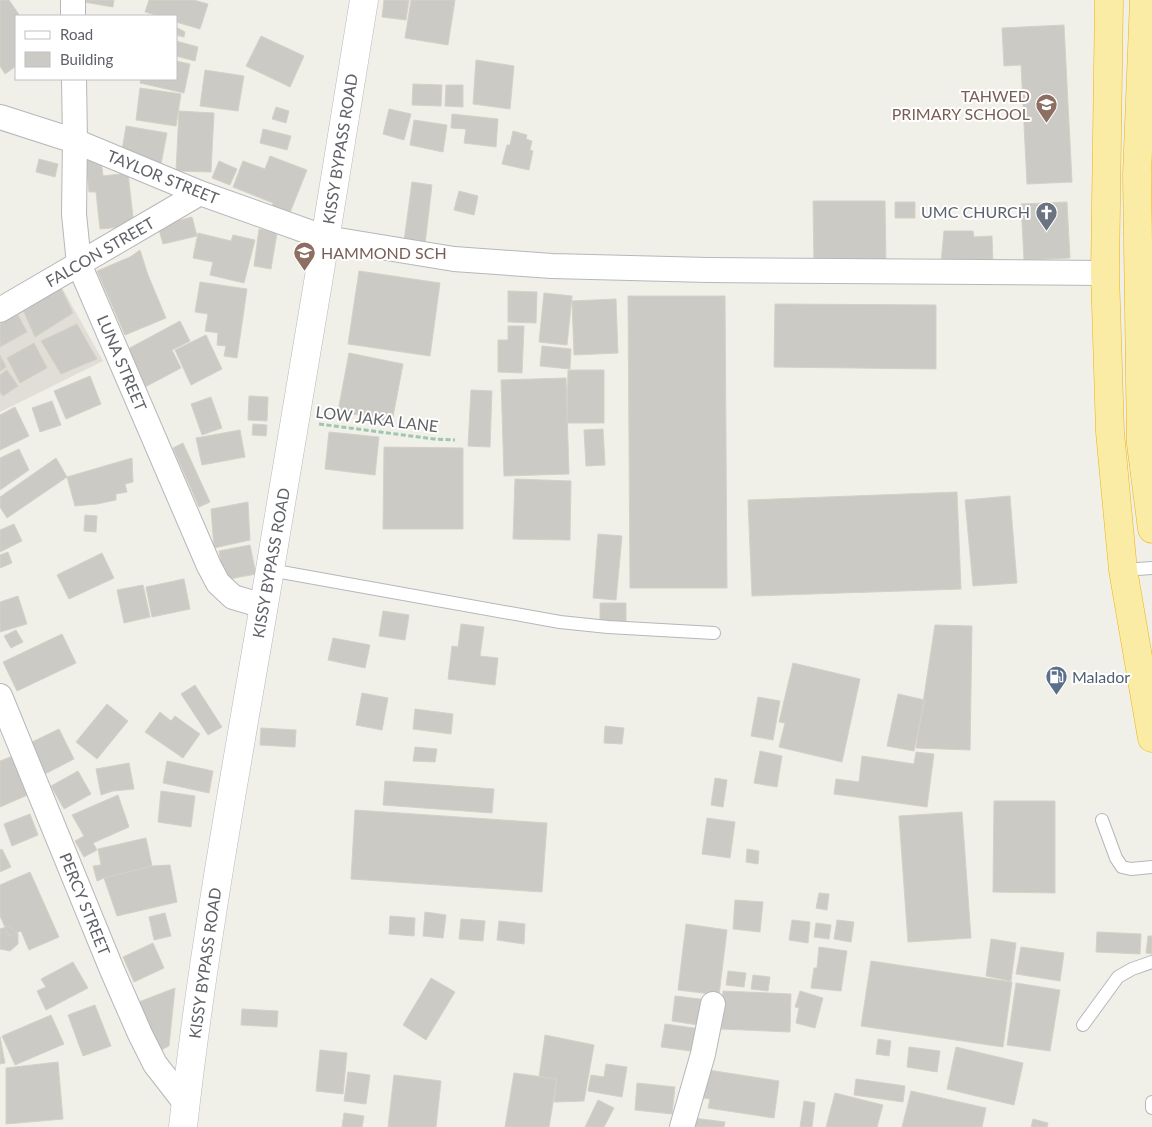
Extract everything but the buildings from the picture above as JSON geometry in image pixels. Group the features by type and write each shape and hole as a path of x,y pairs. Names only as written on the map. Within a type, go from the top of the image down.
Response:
{"highway":[{"path":"1144,0 1141,444 1152,529"},
{"path":"1105,3 1105,273 1110,432 1123,570 1152,738"}],"main road":[{"name":"KISSY BYPASS ROAD","path":"184,1116 201,986 216,892 296,421 364,0"}],"street":[{"path":"73,0 73,15"},
{"name":"LUNA STREET","path":"74,80 74,214 79,264 218,583 233,597 264,606"},
{"name":"TAYLOR STREET","path":"0,117 75,141 200,193 326,238 454,259 552,266 708,270 1105,273"},
{"name":"FALCON STREET","path":"0,310 200,193"},
{"name":"PERCY STREET","path":"2,707 140,1034 184,1116"},
{"path":"682,1127 702,1054 713,1004"}],"lane":[{"path":"1123,570 1152,568"},
{"path":"270,570 560,622 608,627 714,633"},
{"path":"1102,820 1116,858 1122,867 1131,869 1152,868"},
{"path":"1083,1025 1118,977 1132,969 1152,962"},
{"path":"1152,1102 1152,1108"}],"path":[{"name":"LOW JAKA LANE","path":"296,421 392,434 455,440"}],"shaded area":[{"path":"61,286 103,361 0,412 0,321"}],"place":[{"name":"TAHWED PRIMARY SCHOOL","path":"1046,124"},
{"name":"UMC CHURCH","path":"1046,231"},
{"name":"HAMMOND SCH","path":"305,272"},
{"name":"Malador","path":"1056,696"}]}
